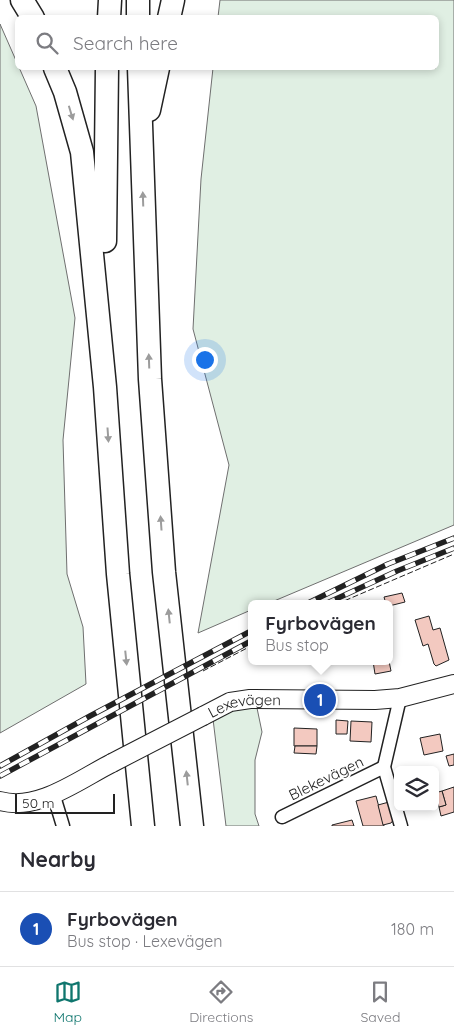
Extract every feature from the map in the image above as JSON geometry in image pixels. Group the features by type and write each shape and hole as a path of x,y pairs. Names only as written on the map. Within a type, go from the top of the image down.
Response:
{"highway":[{"path":"22,0 31,15"},
{"path":"109,15 110,0"},
{"path":"138,0 138,15"},
{"path":"170,15 173,0"},
{"path":"56,70 65,92 82,152 105,387 118,574 143,826"},
{"path":"105,387 104,127 107,70"},
{"path":"139,70 150,379 164,572 192,826"},
{"path":"141,145 158,70"}],"street":[{"name":"Lexevägen","path":"0,801 20,803 43,798 230,702 268,697 320,700 400,698 454,684"},
{"path":"400,698 384,767 401,826"},
{"name":"Blekevägen","path":"282,817 384,767"},
{"path":"52,793 63,826"}],"green space":[{"path":"220,0 454,0 454,525 276,600 248,600 248,611 198,633 229,465 193,329 201,179 213,70 439,70 439,15 218,15"},
{"path":"0,24 15,58 15,70 20,70 36,106 75,318 63,440 67,574 83,627 86,684 0,733"},
{"path":"237,708 257,708 262,732 255,760 255,814 259,826 226,826 213,719"}],"building":[{"path":"402,593 405,602 393,605 393,600 385,600 384,597"},
{"path":"429,616 433,630 440,628 449,660 436,666 428,644 423,646 415,620"},
{"path":"374,665 390,665 391,671 375,674"},
{"path":"336,720 348,721 347,734 336,734"},
{"path":"351,721 372,722 371,742 350,741"},
{"path":"294,728 317,729 317,746 294,746"},
{"path":"440,734 443,751 424,755 420,738"},
{"path":"295,746 317,746 316,754 294,753"},
{"path":"454,754 454,765 449,766 446,756"},
{"path":"454,787 454,812 441,816 439,807 446,805 442,791"},
{"path":"442,791 446,805 439,807 439,792"},
{"path":"376,796 384,826 363,826 356,801"},
{"path":"389,802 394,819 391,823 383,825 378,805"},
{"path":"352,820 354,826 332,826 332,825"}],"railway":[{"path":"314,600 388,564 454,538"},
{"path":"334,600 397,571 454,548"},
{"path":"0,766 248,633"},
{"path":"0,776 248,643"}],"fence":[{"path":"346,600 454,554"},
{"path":"203,671 248,648"}],"place":[{"name":"Fyrbovägen","path":"320,700"}]}
